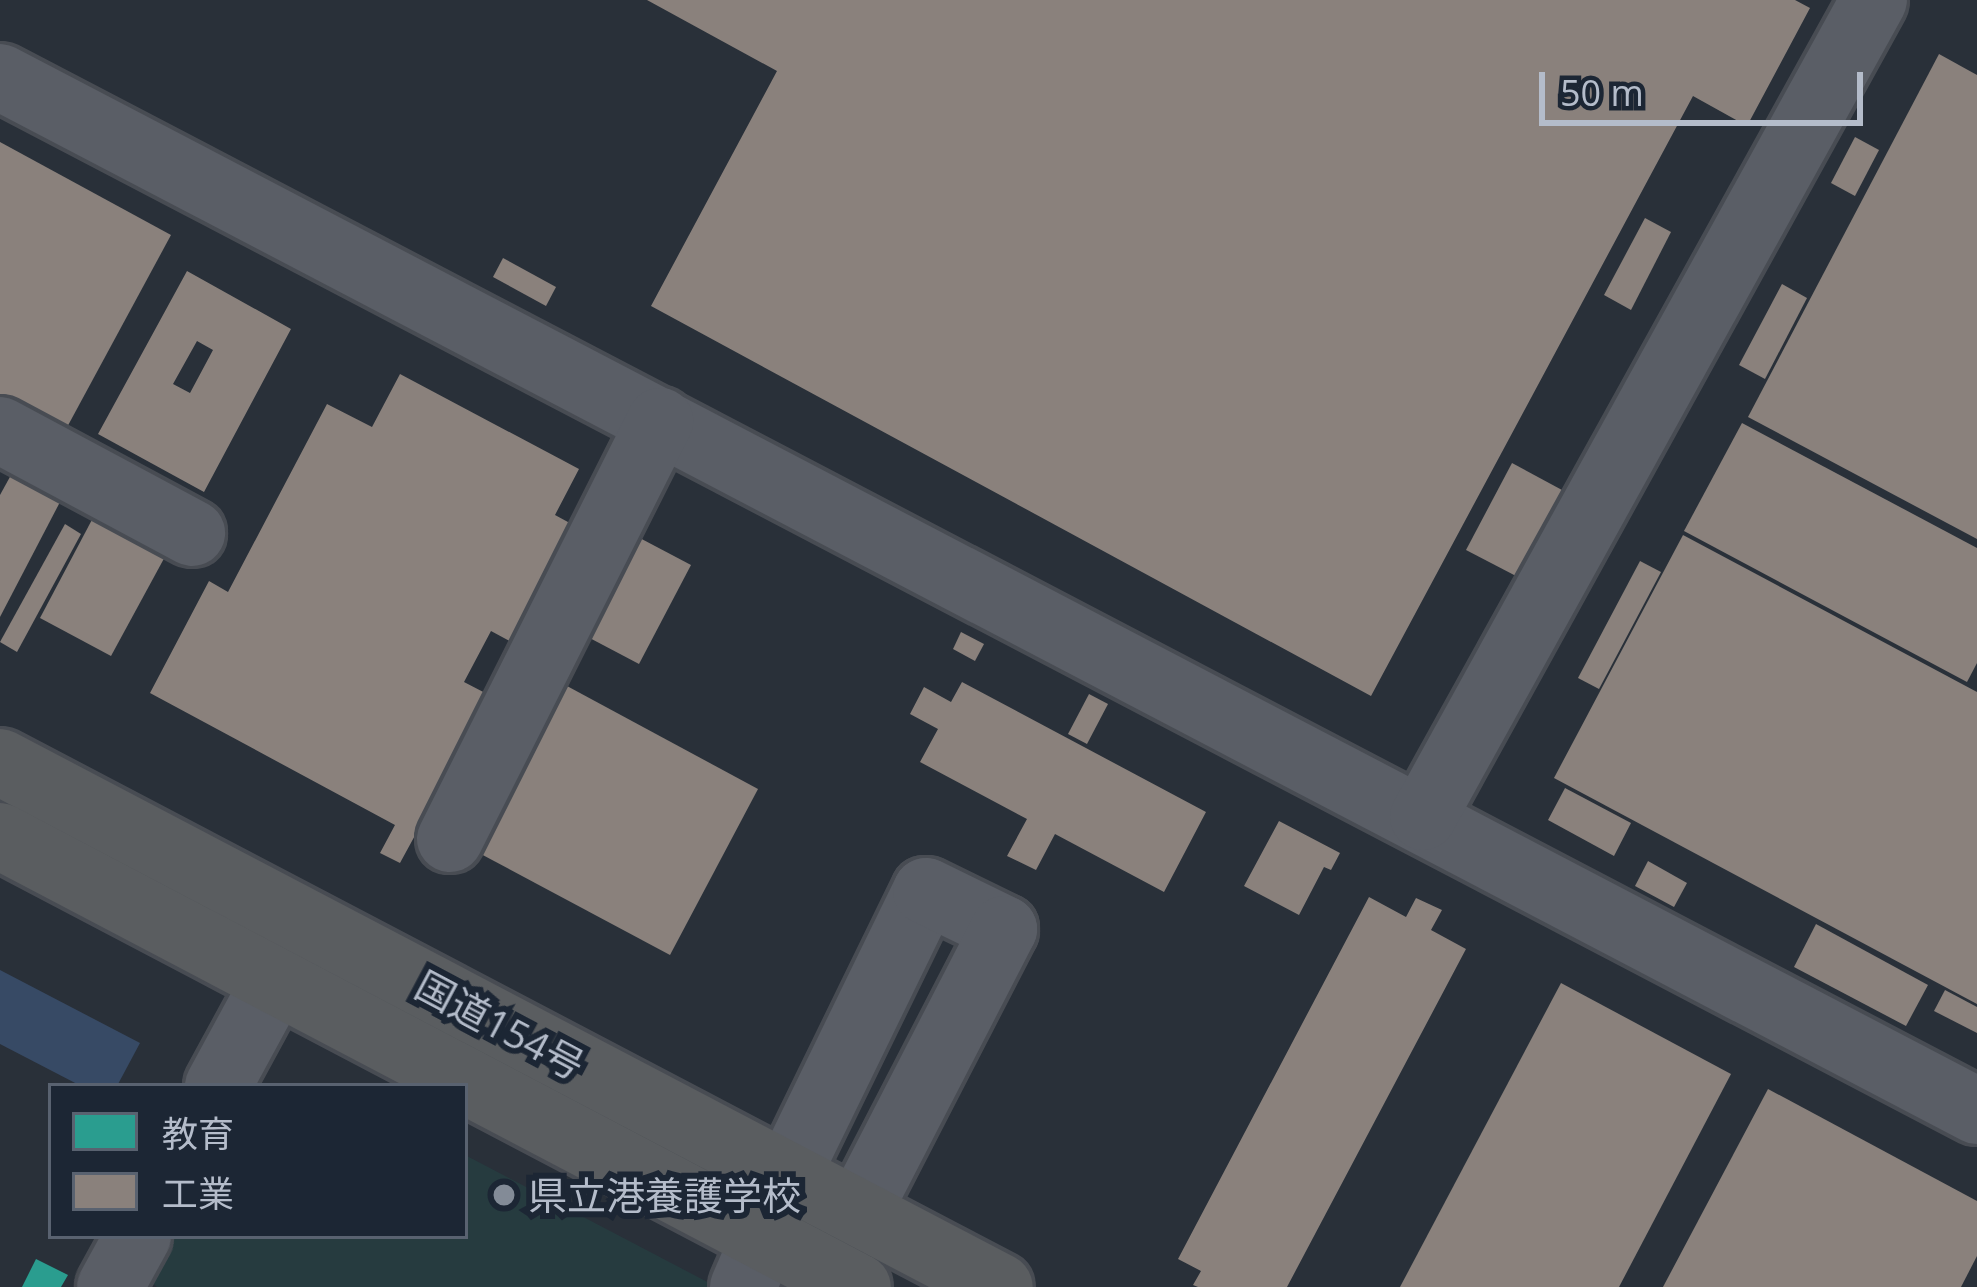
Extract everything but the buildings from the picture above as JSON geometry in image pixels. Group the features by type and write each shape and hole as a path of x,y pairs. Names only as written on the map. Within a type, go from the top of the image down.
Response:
{"highway":[{"name":"国道154号","path":"0,762 1000,1287"},
{"name":"国道154号","path":"0,836 457,1083"},
{"name":"国道154号","path":"468,1089 795,1272"}],"street":[{"path":"1423,817 1874,0"},
{"path":"0,77 1423,817 1977,1112"},
{"path":"450,839 660,421"},
{"path":"0,430 192,533"},
{"path":"787,1176 926,891 1004,929 858,1212"},
{"path":"220,1083 275,981"},
{"path":"110,1287 135,1239"}],"green space":[{"name":"県立港養護学校","path":"468,1157 717,1287 157,1287 139,1271 155,1239 468,1239"}],"water":[{"path":"0,970 140,1043 119,1083 75,1083 0,1044"}],"place":[{"name":"県立港養護学校","path":"504,1195"}]}
